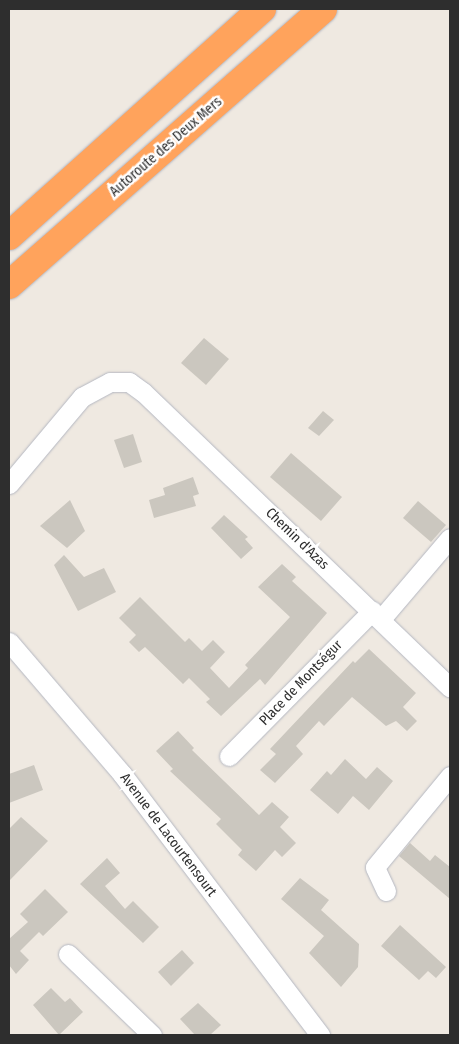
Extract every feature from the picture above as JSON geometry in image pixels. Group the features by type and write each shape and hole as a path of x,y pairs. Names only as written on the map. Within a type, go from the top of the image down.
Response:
{"highway":[{"path":"9,236 262,9"},
{"name":"Autoroute des Deux Mers","path":"9,285 323,9"}],"street":[{"name":"Chemin d'Azas","path":"9,484 82,397 95,388 110,382 129,382 144,392 450,687"},
{"name":"Place de Montségur","path":"229,756 376,615 450,538"},
{"name":"Avenue de Lacourtensourt","path":"9,642 122,774 320,1035"},
{"path":"386,891 376,867 450,776"},
{"path":"68,954 152,1035"}],"building":[{"path":"204,338 229,359 206,385 181,363"},
{"path":"323,411 334,420 319,436 308,428"},
{"path":"133,434 142,462 124,468 114,440"},
{"path":"291,453 342,497 321,521 270,477"},
{"path":"193,477 199,494 193,496 196,506 154,518 149,500 165,495 163,488"},
{"path":"70,500 85,531 67,548 40,526"},
{"path":"418,501 446,525 431,542 403,518"},
{"path":"224,515 248,537 245,539 253,548 241,559 211,528"},
{"path":"64,555 84,577 104,568 116,592 78,611 54,565"},
{"path":"282,564 296,577 292,581 327,613 265,685 260,679 221,716 206,702 210,699 189,678 183,684 145,647 139,652 129,642 136,635 119,618 140,597 185,642 189,638 202,651 213,640 225,652 210,668 229,688 248,668 245,665 290,617 258,587"},
{"path":"369,649 416,693 403,707 417,721 407,731 396,721 386,726 352,697 324,726 319,721 296,746 303,754 275,783 260,770 276,754 270,749 353,661 355,663"},
{"path":"178,731 194,748 192,750 259,815 272,802 289,817 280,827 296,843 282,857 275,850 256,871 238,855 242,850 216,824 221,819 170,771 173,769 156,751"},
{"path":"345,759 366,779 377,767 393,781 369,810 353,796 338,814 310,790 327,771 331,775"},
{"path":"34,765 43,790 9,803 9,774"},
{"path":"21,817 48,841 9,881 9,829"},
{"path":"410,843 430,861 435,855 450,867 450,899 399,856"},
{"path":"107,858 120,873 105,886 125,909 133,901 159,927 143,943 80,884"},
{"path":"300,878 329,900 321,910 359,944 358,967 341,987 309,953 324,936 281,899"},
{"path":"45,889 68,912 43,936 39,932 20,951 29,960 16,974 9,965 9,939 28,922 20,914"},
{"path":"400,925 446,967 436,978 428,971 419,980 381,946"},
{"path":"182,950 194,963 171,986 158,972"},
{"path":"51,988 65,1002 70,998 83,1012 59,1035 33,1005"},
{"path":"198,1003 221,1025 210,1035 195,1035 180,1019"}]}
